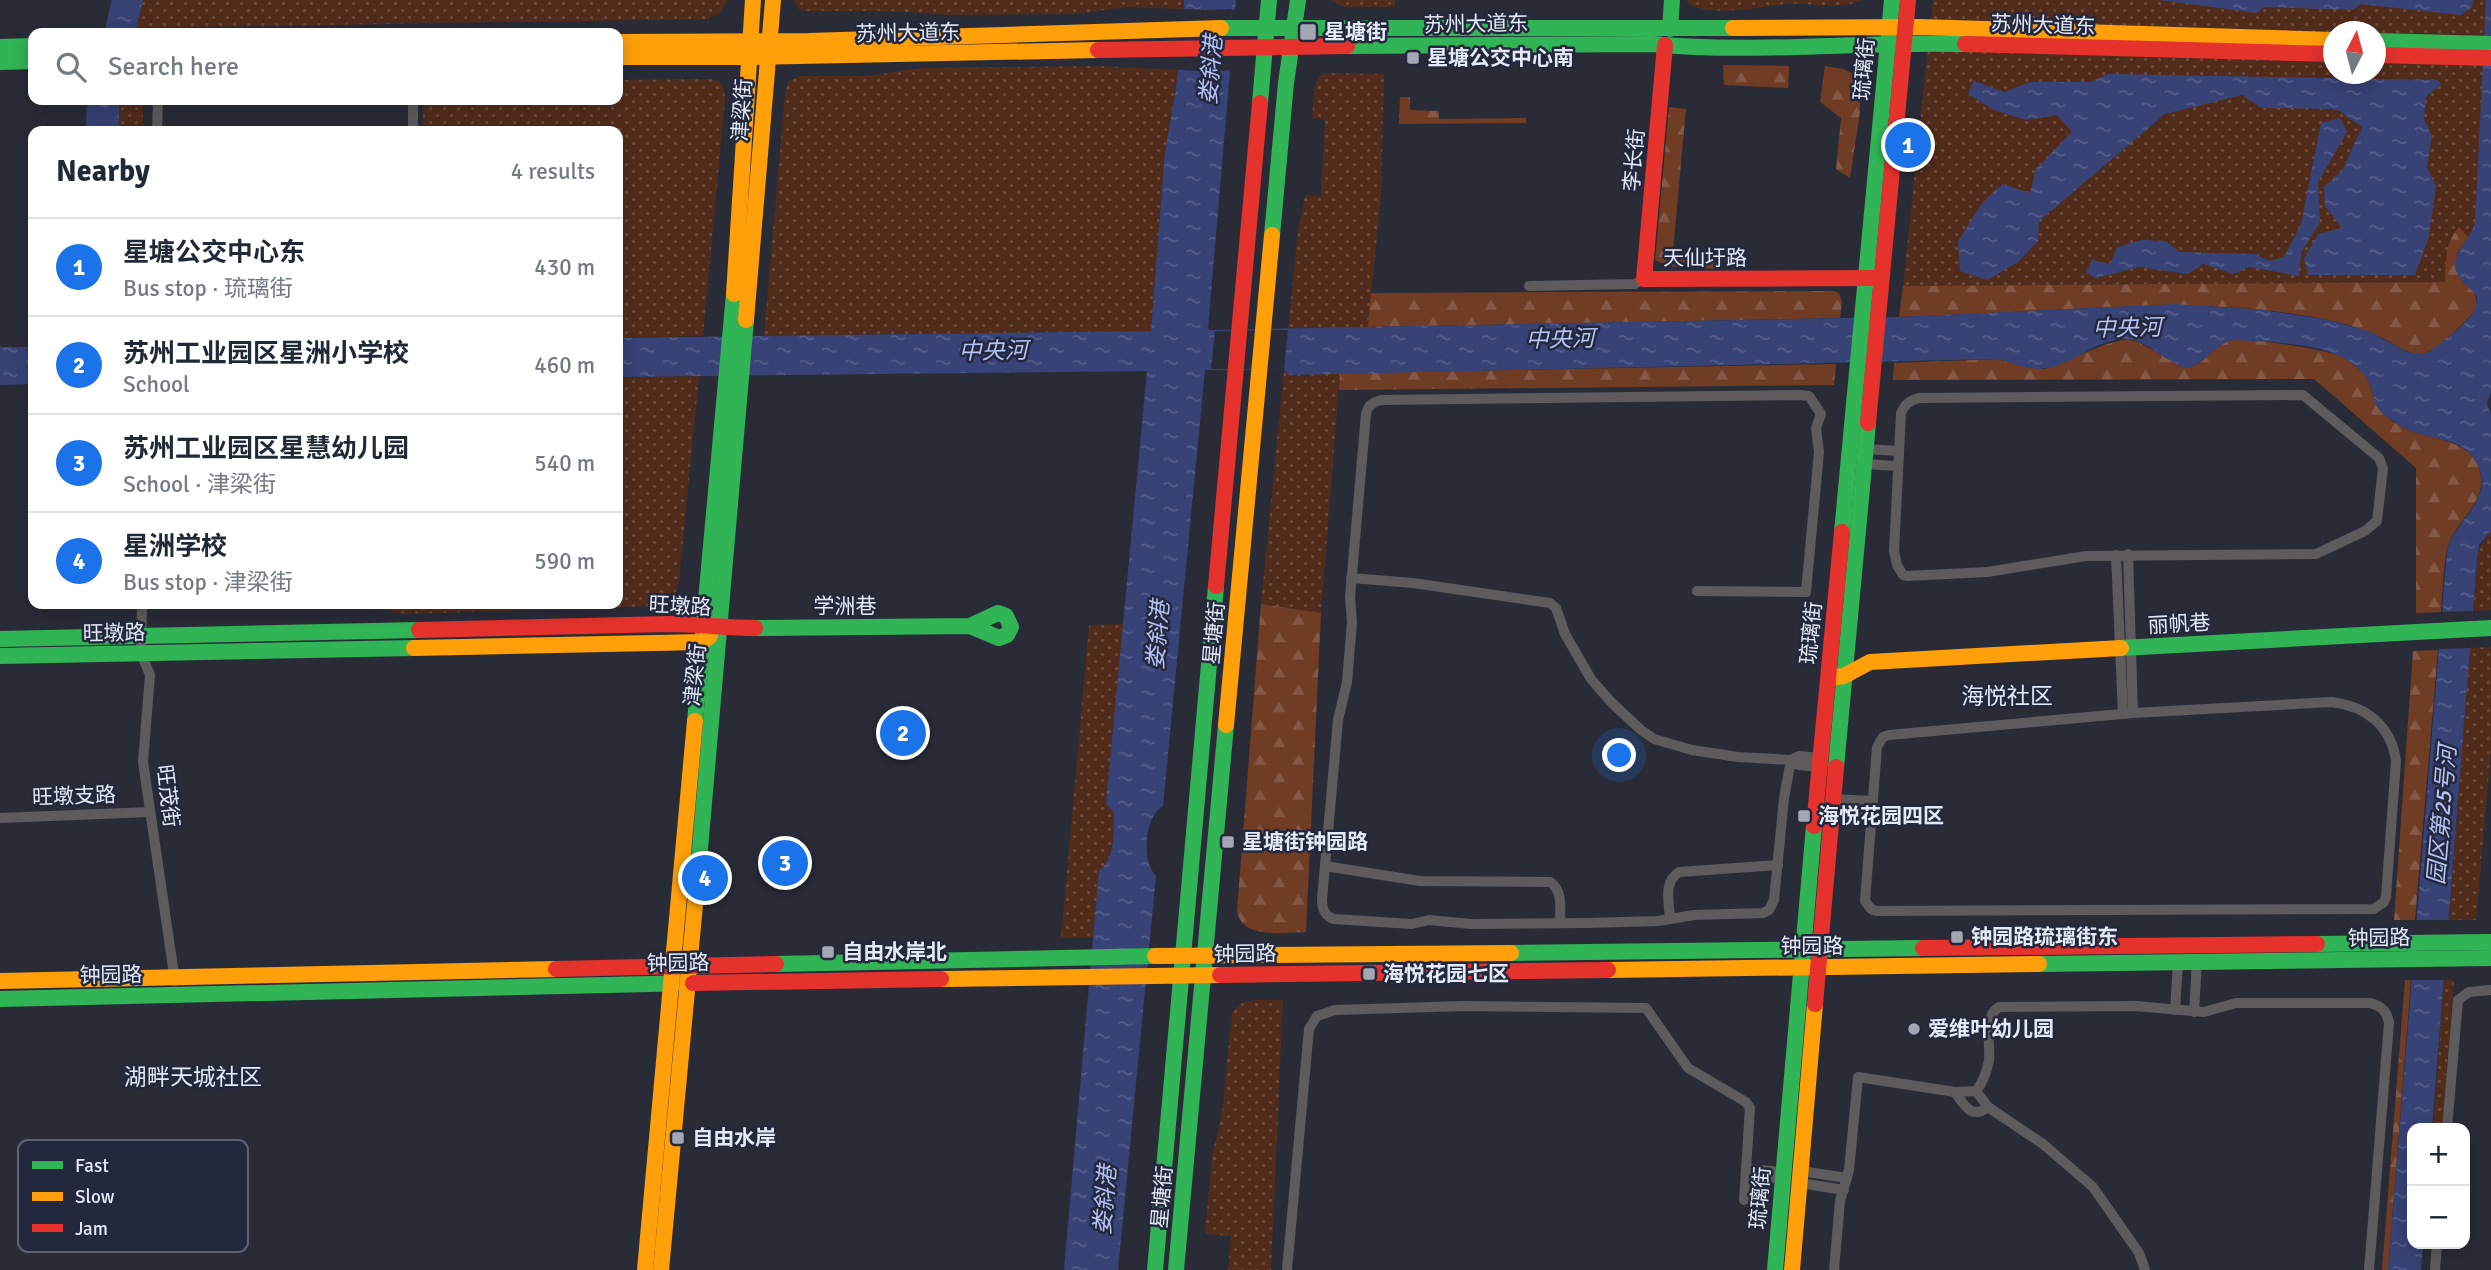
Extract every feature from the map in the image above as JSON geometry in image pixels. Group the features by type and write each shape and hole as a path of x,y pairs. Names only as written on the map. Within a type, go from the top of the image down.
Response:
{"main road":[{"name":"津梁街","path":"753,0 759,49"},
{"name":"津梁街","path":"680,966 738,334 759,49 772,0"},
{"name":"星塘街","path":"1155,1270 1269,0"},
{"name":"星塘街","path":"1176,1270 1284,96 1298,0"},
{"name":"李长街","path":"1666,0 1667,34"},
{"name":"李长街","path":"1644,279 1672,0"},
{"name":"琉璃街","path":"1839,649 1858,364 1883,278 1896,35 1892,0"},
{"name":"琉璃街","path":"1775,1270 1820,762 1836,677 1866,456 1874,363 1866,278 1896,35 1908,0"},
{"name":"苏州大道东","path":"623,57 1266,27 1667,34 1833,46 1896,35 2323,40"},
{"name":"苏州大道东","path":"623,42 759,49 1291,48 1573,44 1667,34"},
{"name":"苏州大道东","path":"1896,35 2323,54"},
{"path":"2386,42 2486,51"},
{"path":"0,47 28,46"},
{"path":"2386,55 2486,51"},
{"path":"0,62 28,61"},
{"name":"天仙圩路","path":"1644,279 1883,278"},
{"name":"津梁街","path":"661,1270 702,642 712,626"},
{"name":"学洲巷","path":"712,626 970,626"},
{"name":"旺墩路","path":"0,639 712,626"},
{"name":"丽帆巷","path":"1836,677 1870,662 2491,628"},
{"name":"旺墩路","path":"0,656 702,642"},
{"path":"1839,649 1870,662"},
{"name":"琉璃街","path":"1792,1270 1833,805 1836,677"},
{"name":"钟园路","path":"0,981 1093,957 1820,949 2446,950 2491,942"},
{"name":"钟园路","path":"0,999 679,983 2178,962 2413,950"},
{"name":"钟园路","path":"2446,950 2491,958"},
{"name":"津梁街","path":"645,1270 679,983"}],"street":[{"path":"157,126 158,105"},
{"path":"413,105 413,126"},
{"name":"天仙圩路","path":"1529,286 1635,284 1644,279"},
{"path":"2299,394 2306,397 2382,463 2377,521 2365,531 2316,554 2086,556 1987,572 1903,575 1897,565 1894,551 1898,451 1904,405 1919,398 2299,394"},
{"path":"1697,592 1806,592 1819,452 1816,428 1821,414 1808,396 1373,402 1366,414 1350,597 1352,622 1347,682 1338,720 1322,905 1330,918 1412,924 1429,920 1453,920 1471,924 1560,923 1763,913 1769,910 1774,900 1784,798 1791,760"},
{"path":"1866,456 1898,451"},
{"path":"1866,456 1897,466"},
{"path":"2122,555 2128,714"},
{"path":"1352,578 1413,583 1550,603 1556,608 1568,641 1591,679 1611,702 1641,730 1654,738 1671,745 1714,754 1791,760 1799,756 1820,762"},
{"name":"旺茂街","path":"142,609 141,653 150,675 143,762 177,995"},
{"path":"2331,702 2360,708 2374,717 2389,736 2396,761 2384,902 2374,909 1876,911 1867,905 1864,896 1872,801 1877,747 1884,737 1889,735 2128,714 2331,702"},
{"path":"1833,805 1872,801"},
{"path":"1833,805 1871,814"},
{"name":"旺墩支路","path":"0,818 150,812"},
{"path":"1670,919 1669,885 1671,878 1679,872 1778,865"},
{"path":"1325,866 1420,881 1550,882 1558,888 1560,923"},
{"path":"2194,1012 2197,961"},
{"path":"2175,1010 2178,962"},
{"path":"2447,1123 2459,1000 2469,992 2491,990"},
{"path":"1976,1091 1989,1063 1989,1022 1998,1007 2136,1006 2204,1012 2236,1003 2371,1003 2386,1012 2389,1023 2369,1270"},
{"path":"1287,1270 1309,1029 1312,1021 1325,1012 1464,1006 1646,1008 1688,1068 1746,1102 1751,1115 1744,1199"},
{"path":"1834,1270 1840,1201 1845,1184 1858,1077 1955,1092 1976,1091"},
{"path":"1976,1091 1988,1107 2043,1144 2093,1187 2139,1253 2145,1270"},
{"path":"1955,1092 1971,1112 1980,1112 1988,1107"},
{"path":"1746,1173 1783,1175"},
{"path":"1800,1177 1845,1184"},
{"path":"2435,1270 2437,1249"}],"shaded area":[{"path":"143,0 727,0 721,12 707,19 137,28"},
{"path":"794,0 1184,0 1184,9 1126,7 1074,14 950,15 888,11 805,11 798,9"},
{"path":"1331,0 1395,0 1395,7 1344,7"},
{"path":"1686,0 1862,0 1835,6 1786,4 1718,11 1693,6"},
{"path":"1933,0 2491,0 2491,280 1903,286"},
{"path":"1098,66 1178,70 1165,151 1151,331 764,336 785,93 789,81 801,76 867,76 921,68"},
{"path":"1384,74 1381,196 1368,327 1288,330 1297,239 1305,195 1321,196 1325,120 1312,118 1315,84 1321,75"},
{"path":"710,79 722,85 724,91 703,336 623,338 623,126 423,126 423,105 623,105 623,80"},
{"path":"119,105 143,105 143,126 119,126"},
{"path":"1284,370 1290,375 1340,373 1321,613 1261,604"},
{"path":"699,376 677,589 671,598 656,606 623,607 623,377"},
{"path":"2491,531 2491,610 2473,611 2479,548"},
{"path":"387,609 562,609 406,614"},
{"path":"1124,624 1106,803 1113,812 1113,840 1111,854 1099,871 1095,937 1061,938 1089,625"},
{"path":"2491,647 2491,750 2476,920 2449,920 2470,648"},
{"path":"2444,980 2454,980 2442,1123 2433,1123"},
{"path":"1283,1000 1271,1270 1228,1270 1231,1236 1205,1234 1212,1156 1222,1113 1232,1012 1241,1003"}],"green space":[{"path":"1723,65 1789,66 1788,88 1724,85"},
{"path":"1825,66 1852,73 1860,85 1860,112 1850,178 1836,169 1841,118 1820,102"},
{"path":"1400,97 1410,97 1410,110 1439,111 1439,119 1526,118 1526,123 1399,124"},
{"path":"1669,107 1686,109 1673,250 1717,253 1714,269 1667,266 1655,260"},
{"path":"2459,227 2469,238 2457,253 2462,281 2475,293 2477,307 2452,335 2435,348 2421,354 2406,351 2368,332 2325,319 2240,308 2142,306 1899,317 1903,286 2445,282 2448,246"},
{"path":"1371,293 1839,293 1842,302 1840,318 1368,327"},
{"path":"2126,339 2138,342 2186,368 2203,360 2225,342 2233,340 2279,344 2335,354 2365,375 2377,405 2392,421 2406,429 2452,443 2471,455 2477,464 2481,487 2475,504 2449,543 2444,567 2441,612 2416,613 2416,468 2314,379 1893,380 1894,363 1998,359 2045,369"},
{"path":"1836,364 1834,385 1339,390 1340,373"},
{"path":"1261,604 1321,613 1306,932 1276,933 1255,930 1240,920 1237,911"},
{"path":"2438,650 2415,920 2394,920 2413,651"},
{"path":"2405,980 2411,980 2388,1270 2382,1270"}],"water":[{"path":"112,0 143,0 136,28 105,28"},
{"path":"1184,0 1236,0 1235,10 1232,10 1226,70 1230,71 1208,328 1210,330 1899,317 2176,304 2263,310 2324,319 2368,331 2407,352 2422,354 2429,352 2460,328 2476,305 2477,297 2458,275 2455,261 2475,222 2486,0 2491,0 2491,392 2487,403 2491,415 2491,531 2479,545 2477,560 2432,1123 2407,1123 2407,1249 2423,1249 2421,1270 2388,1270 2447,554 2454,533 2480,494 2481,475 2476,461 2458,445 2410,431 2380,411 2362,373 2338,355 2300,345 2232,340 2225,342 2194,366 2186,368 2171,362 2142,343 2128,339 2106,342 2066,362 2040,369 1998,359 1289,375 1284,370 1205,370 1163,806 1152,819 1147,839 1148,860 1156,876 1118,1270 1064,1270 1099,871 1111,854 1113,840 1113,812 1106,803 1147,371 623,377 623,338 1151,331 1165,151 1178,70 1201,71 1206,10 1184,9"},
{"path":"2160,0 2473,0 2472,7 2461,15 2360,4 2353,10 2264,7 2257,13"},
{"path":"2109,74 2323,78 2323,84 2386,84 2386,79 2437,80 2441,84 2426,97 2424,119 2432,136 2427,167 2436,186 2429,236 2415,275 2308,275 2304,258 2318,234 2342,228 2325,206 2324,187 2342,171 2362,127 2336,109 2261,108 2242,95 2165,114 2039,221 2038,241 2018,262 1987,280 1960,271 1958,241 1983,202 2002,184 2030,193 2036,169 2072,132 2057,115 2026,120 1994,110 1968,94 1974,81 2004,92 2030,82 2090,82"},
{"path":"87,105 119,105 119,126 86,126"},
{"path":"2340,118 2347,132 2318,182 2320,222 2301,253 2299,276 2249,267 2234,274 2203,264 2188,274 2139,267 2096,278 2086,273 2092,260 2110,264 2117,247 2142,240 2166,241 2179,252 2255,254 2269,261 2284,257 2301,224 2321,123"},
{"path":"0,347 28,347 28,384 0,385"}],"pier":[{"path":"1232,9 1226,71 1201,71 1206,10"},
{"path":"1288,330 1284,370 1211,369 1215,331"},
{"path":"2473,611 2470,648 2438,649 2441,612"},
{"path":"2415,920 2449,920 2444,980 2411,980"}],"traffic: fast":[{"path":"1260,103 1269,0"},
{"path":"1272,235 1286,83 1298,0"},
{"path":"1670,29 1672,0"},
{"path":"1842,532 1892,0"},
{"path":"1221,28 1733,28"},
{"path":"2386,41 2491,44"},
{"path":"1347,46 1653,44 1770,48 1965,44"},
{"path":"0,47 28,46"},
{"path":"0,62 28,61"},
{"path":"695,721 734,294"},
{"path":"697,883 746,320"},
{"path":"1836,767 1868,423"},
{"path":"1155,1270 1216,586"},
{"path":"755,628 970,626 999,638 1007,635 1011,627 1006,616 998,613 970,626"},
{"path":"2121,648 2491,628"},
{"path":"0,639 419,630"},
{"path":"0,656 414,648"},
{"path":"1176,1270 1226,725"},
{"path":"1775,1270 1814,826"},
{"path":"2317,944 2491,942"},
{"path":"1511,953 1923,948"},
{"path":"776,964 1155,956"},
{"path":"2039,964 2491,958"},
{"path":"0,999 693,983"}],"traffic: slow":[{"path":"734,294 753,0"},
{"path":"746,320 773,0"},
{"path":"1733,28 1920,27 2323,40"},
{"path":"623,42 809,41 1221,28"},
{"path":"623,57 1098,50"},
{"path":"1226,725 1272,235"},
{"path":"414,648 702,642 710,636"},
{"path":"1837,677 1870,662 2121,648"},
{"path":"645,1270 695,721"},
{"path":"661,1270 697,883"},
{"path":"1155,956 1511,953"},
{"path":"1608,970 2039,964"},
{"path":"0,981 556,969"},
{"path":"941,979 1220,975"},
{"path":"1792,1270 1815,1004"}],"traffic: jam":[{"path":"1868,423 1908,0"},
{"path":"1965,44 2323,54"},
{"path":"1665,45 1644,279 1877,278"},
{"path":"1098,50 1347,46"},
{"path":"2386,55 2491,58"},
{"path":"1216,586 1260,103"},
{"path":"1814,826 1842,532"},
{"path":"419,630 669,624 755,628"},
{"path":"1815,1004 1836,767"},
{"path":"1923,948 2317,944"},
{"path":"556,969 776,964"},
{"path":"1220,975 1608,970"},
{"path":"693,983 941,979"}],"place":[{"name":"星塘街","path":"1308,32"},
{"name":"星塘公交中心南","path":"1413,58"},
{"name":"星塘公交中心东","path":"1908,145"},
{"name":"苏州工业园区星洲小学校","path":"903,733"},
{"name":"海悦花园四区","path":"1804,816"},
{"name":"星塘街钟园路","path":"1228,842"},
{"name":"苏州工业园区星慧幼儿园","path":"785,863"},
{"name":"星洲学校","path":"705,878"},
{"name":"钟园路琉璃街东","path":"1957,937"},
{"name":"自由水岸北","path":"828,952"},
{"name":"海悦花园七区","path":"1369,974"},
{"name":"爱维叶幼儿园","path":"1914,1029"},
{"name":"自由水岸","path":"678,1138"}],"district":[{"name":"海悦社区","path":"2007,696"},
{"name":"湖畔天城社区","path":"193,1077"}],"water label":[{"name":"娄斜港","path":"1211,70"},
{"name":"中央河","path":"2127,328"},
{"name":"中央河","path":"1560,339"},
{"name":"中央河","path":"993,351"},
{"name":"娄斜港","path":"1158,635"},
{"name":"园区第25号河","path":"2442,815"},
{"name":"娄斜港","path":"1105,1200"}]}
